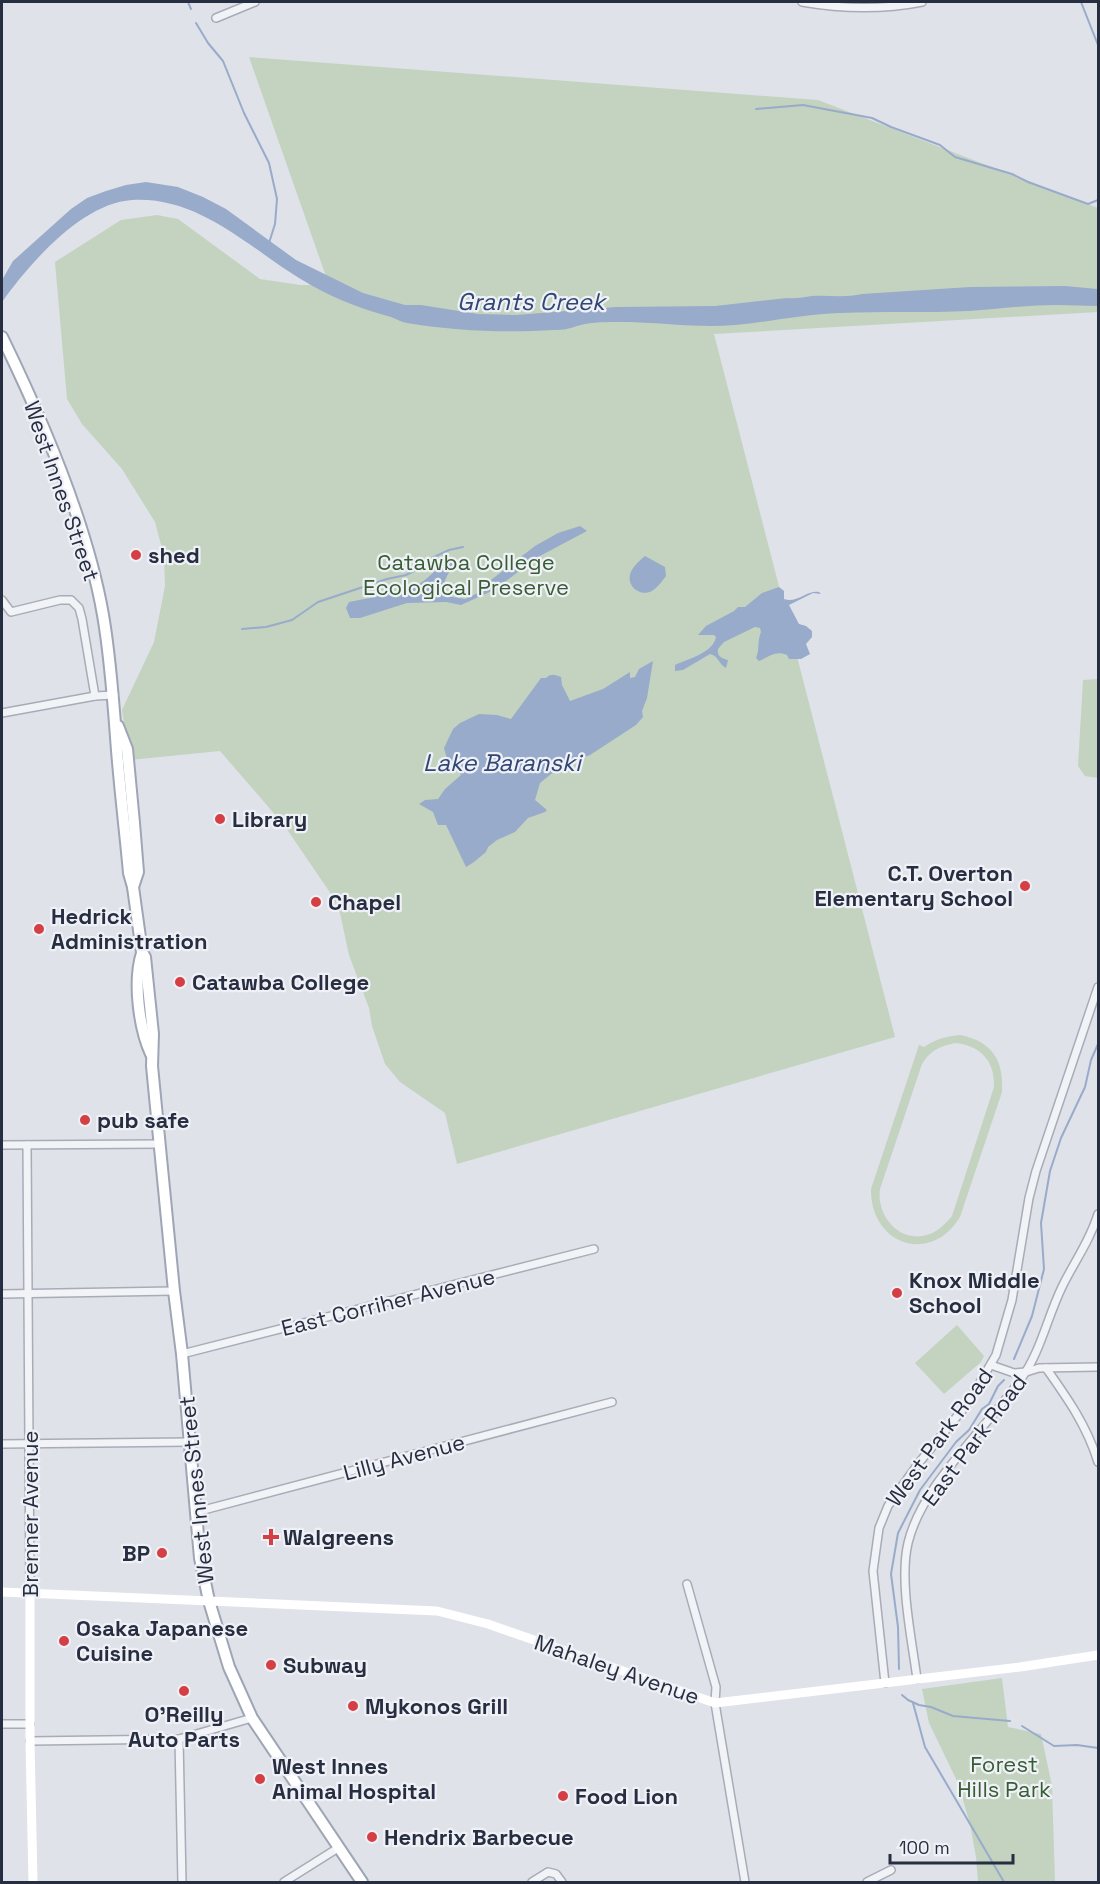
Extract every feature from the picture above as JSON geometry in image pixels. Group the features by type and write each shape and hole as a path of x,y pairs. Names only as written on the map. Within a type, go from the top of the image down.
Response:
{"main road":[{"name":"West Innes Street","path":"2,337 42,424 92,568 103,614 116,721 127,749 138,872 133,887 142,952 145,959 153,1034 152,1057 200,1558 209,1601 229,1667 252,1718 362,1882"}],"street":[{"path":"216,18 255,2"},
{"path":"802,2 859,8 922,2"},
{"path":"2,600 11,612 60,600 71,600 79,608 95,696"},
{"path":"2,713 95,696 114,695"},
{"name":"West Park Road","path":"885,1683 873,1571 876,1539 882,1517 918,1464 968,1403 992,1365 1012,1300 1029,1198 1036,1171 1095,1012 1098,987"},
{"path":"2,1145 160,1144"},
{"name":"Brenner Avenue","path":"27,1145 30,1742 33,1882"},
{"name":"East Park Road","path":"917,1679 907,1594 907,1545 912,1530 932,1490 1034,1360 1061,1289 1088,1243 1098,1214"},
{"name":"East Corriher Avenue","path":"182,1354 594,1249"},
{"path":"2,1294 174,1291"},
{"path":"992,1365 1014,1372 1046,1368 1098,1367"},
{"path":"1046,1368 1076,1409 1090,1436 1098,1462"},
{"name":"Lilly Avenue","path":"196,1512 612,1402"},
{"path":"2,1444 190,1442"},
{"path":"687,1584 716,1687 715,1703 745,1882"},
{"name":"Mahaley Avenue","path":"2,1592 437,1611 467,1617 715,1703 1020,1667 1098,1655"},
{"path":"30,1742 179,1738 252,1718"},
{"path":"2,1724 30,1724"},
{"path":"179,1738 182,1882"},
{"path":"284,1882 338,1848"},
{"path":"867,1882 891,1870"},
{"path":"532,1882 548,1872 556,1874 562,1882"}],"green space":[{"name":"Catawba College Ecological Preserve","path":"249,57 818,100 1098,208 1098,312 714,334 895,1037 457,1164 445,1113 400,1082 385,1064 372,1026 369,1008 349,955 340,913 331,894 284,825 220,751 130,760 122,710 154,642 165,586 164,556 155,522 122,469 82,424 67,399 55,262 121,220 157,215 178,219 260,279 300,285 329,285"},
{"path":"1098,679 1098,778 1085,776 1078,766 1083,680"},
{"path":"961,1035 981,1042 994,1054 1001,1071 1002,1092 960,1217 948,1232 933,1241 918,1244 904,1242 891,1235 880,1223 873,1208 871,1189 919,1045 924,1047 946,1037","holes":["956,1043 973,1047 985,1056 992,1070 994,1087 952,1216 930,1234 909,1235 900,1232 886,1218 882,1209 880,1189 922,1064 932,1052 941,1047"]},
{"path":"957,1325 984,1356 981,1362 944,1394 915,1363"},
{"name":"Forest Hills Park","path":"1002,1678 1008,1727 1041,1734 1052,1786 1055,1882 978,1882 970,1824 958,1783 929,1723 922,1689"}],"water":[{"path":"146,182 178,187 203,197 226,209 296,260 363,293 405,305 421,305 478,314 516,315 616,307 715,306 812,296 849,296 970,287 1065,286 1098,289 1098,306 1046,305 969,311 856,312 800,316 722,326 610,322 589,323 563,330 536,331 480,331 443,328 405,323 344,301 299,278 241,238 200,214 156,201 132,200 113,204 94,212 58,238 27,270 2,302 2,280 13,261 71,209 87,198 106,191"},
{"path":"580,526 587,531 538,557 494,590 461,605 446,602 407,603 360,618 350,618 346,608 349,602 419,584 444,564 454,561 442,587 447,596 465,599 482,591 491,580 535,546 558,533"},
{"path":"645,556 665,567 666,576 648,593 636,590 630,579 632,570"},
{"path":"779,587 784,591 784,599 788,600 815,592 821,594 813,593 789,605 799,624 812,631 812,637 806,644 810,654 801,659 789,659 787,655 776,654 759,661 756,658 761,632 760,628 755,627 724,642 718,649 719,655 728,660 726,668 710,654 683,670 675,671 675,665 699,655 714,643 716,637 714,635 698,635 706,626 738,607 745,607 762,593"},
{"name":"Lake Baranski","path":"653,661 647,698 642,711 643,717 636,725 590,755 551,774 540,783 535,800 547,810 528,818 515,832 497,840 488,847 486,852 466,867 446,825 438,825 433,812 419,804 425,800 438,799 445,789 461,775 447,759 444,748 453,729 479,714 511,719 541,678 551,675 561,677 562,685 570,701 603,689 630,672 630,678 635,677 639,669"}],"waterway":[{"path":"188,2 191,9"},
{"path":"1081,2 1098,45"},
{"path":"196,23 208,43 223,61 244,113 269,163 277,199 275,224 269,243"},
{"path":"756,109 803,105 872,118 940,145 955,157 1012,174 1088,204 1098,200"},
{"path":"242,629 266,627 292,620 318,602 406,575 420,568 432,558 449,550 463,547"},
{"path":"1014,1359 1032,1316 1044,1269 1041,1223 1050,1171 1061,1138 1085,1087 1091,1060 1098,1044"},
{"path":"899,1669 898,1627 891,1574 898,1533 920,1490 956,1442 969,1430 982,1409 989,1404 998,1386 1004,1380"},
{"path":"902,1695 919,1705 953,1716 1010,1721"},
{"path":"913,1703 925,1747 1004,1882"},
{"path":"1022,1726 1054,1746 1077,1745 1098,1748"}],"place":[{"name":"shed","path":"136,555"},
{"name":"Library","path":"220,819"},
{"name":"C.T. Overton Elementary School","path":"1025,886"},
{"name":"Chapel","path":"316,902"},
{"name":"Hedrick Administration","path":"39,929"},
{"name":"Catawba College","path":"180,982"},
{"name":"pub safe","path":"85,1120"},
{"name":"Knox Middle School","path":"897,1293"},
{"name":"Walgreens","path":"271,1537"},
{"name":"BP","path":"162,1553"},
{"name":"Osaka Japanese Cuisine","path":"64,1641"},
{"name":"Subway","path":"271,1665"},
{"name":"O'Reilly Auto Parts","path":"184,1691"},
{"name":"Mykonos Grill","path":"353,1706"},
{"name":"West Innes Animal Hospital","path":"260,1779"},
{"name":"Food Lion","path":"563,1796"},
{"name":"Hendrix Barbecue","path":"372,1837"}],"water label":[{"name":"Grants Creek","path":"531,302"}]}
